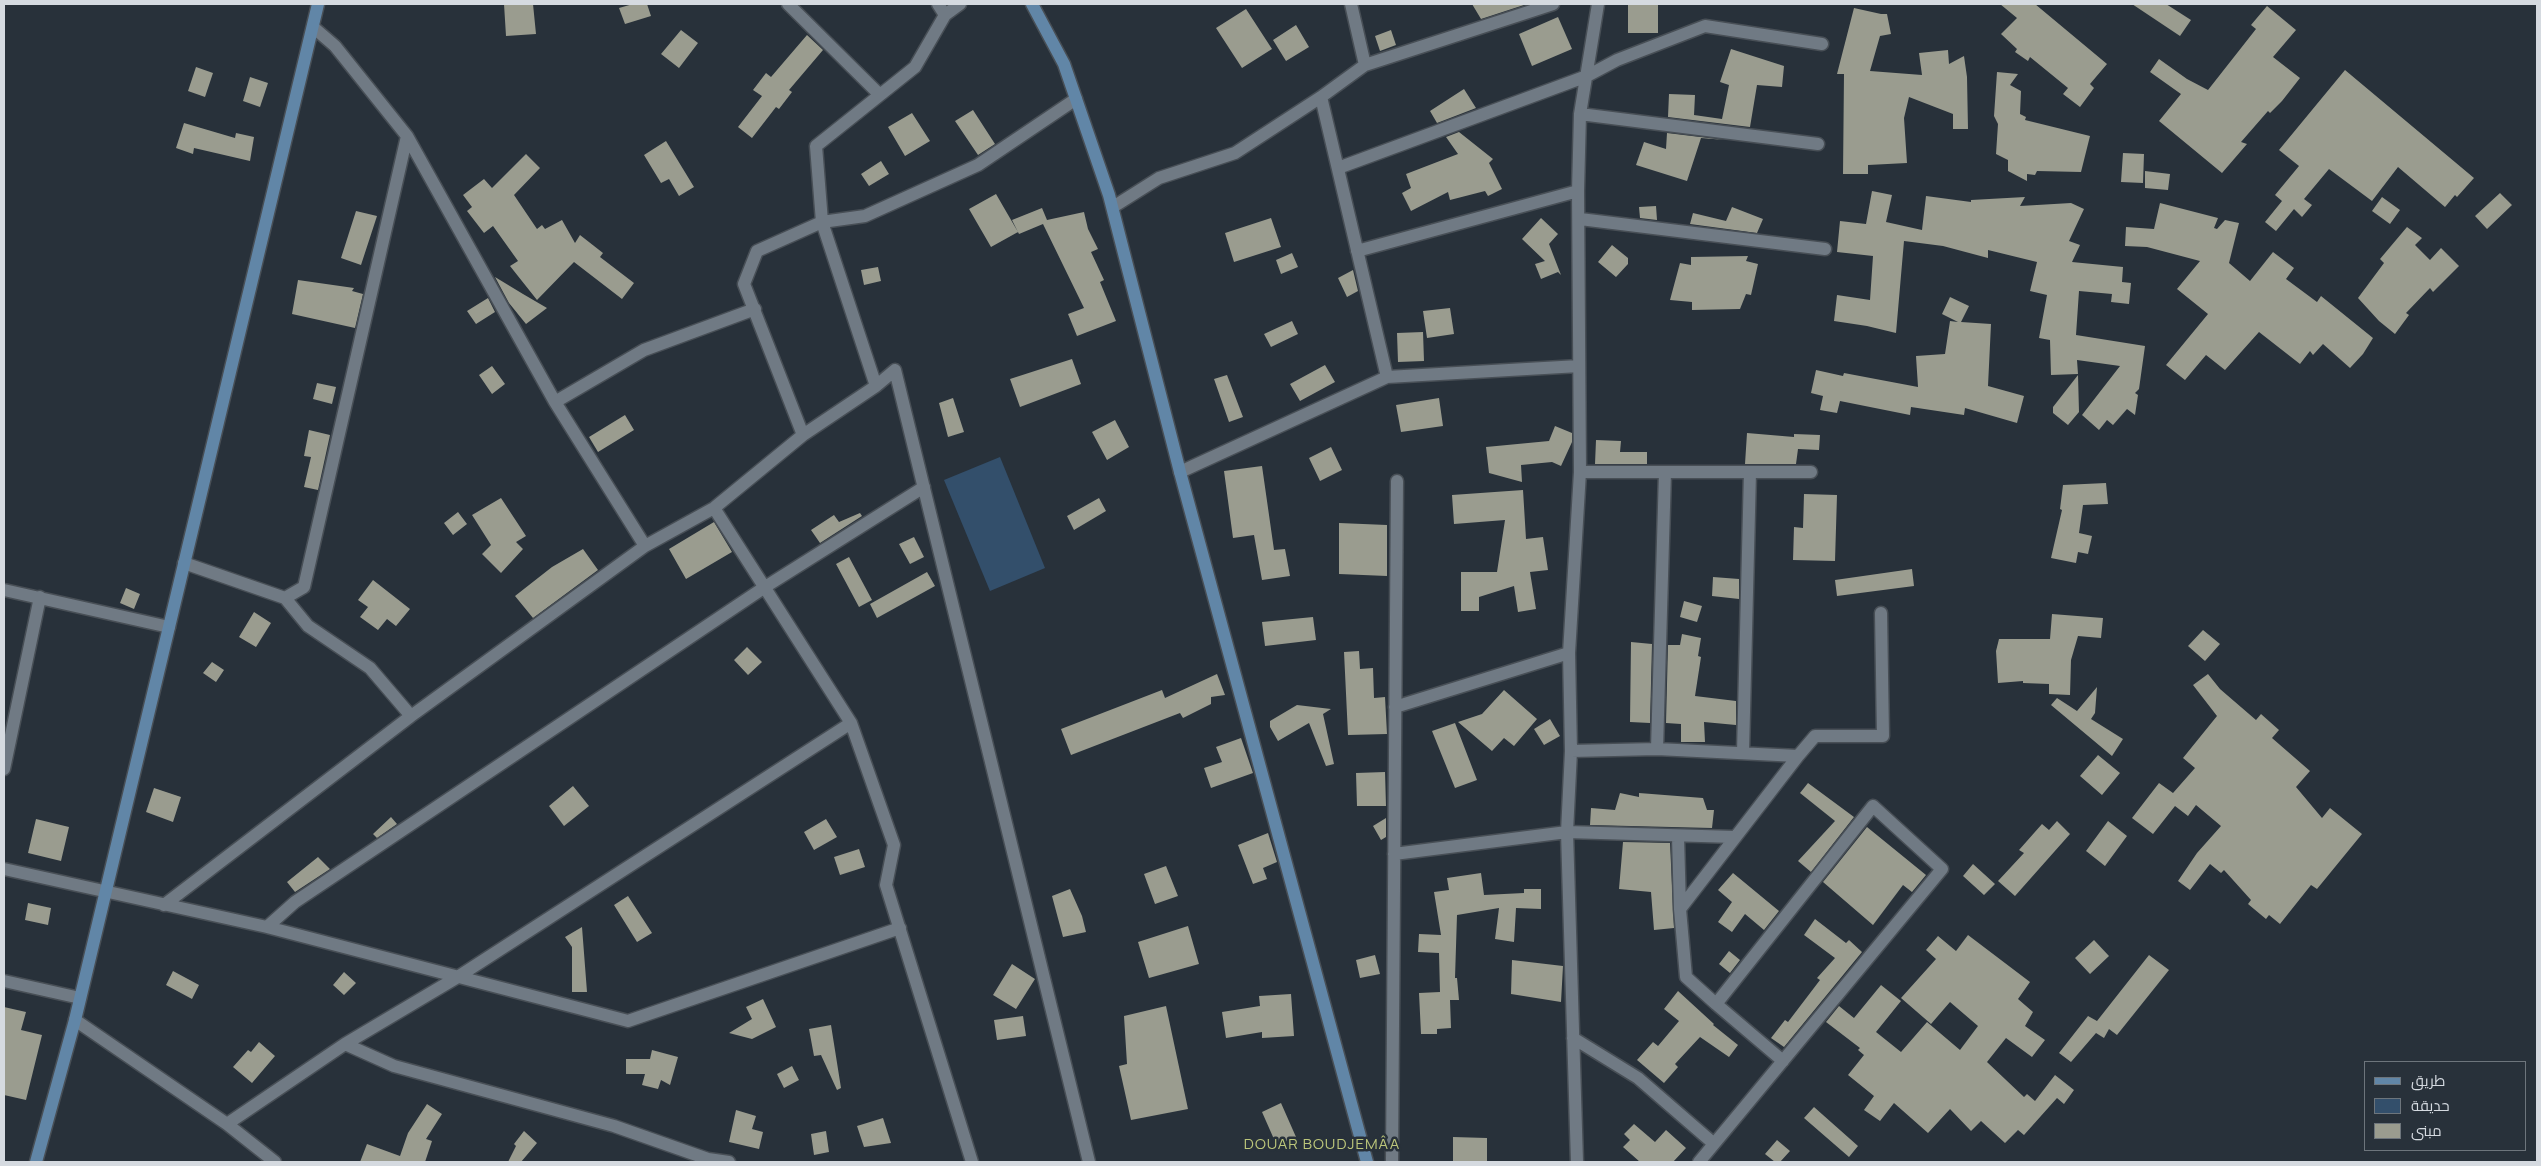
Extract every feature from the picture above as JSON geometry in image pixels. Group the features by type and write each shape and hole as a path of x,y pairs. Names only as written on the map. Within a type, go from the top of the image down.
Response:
{"street":[{"path":"36,1162 75,1020 318,4"},
{"path":"788,4 879,94"},
{"path":"938,4 945,15"},
{"path":"876,386 822,222 816,146 915,67 945,15 960,4"},
{"path":"1032,4 1064,64 1112,207 1180,472 1367,1162"},
{"path":"1351,4 1365,65"},
{"path":"1112,207 1159,178 1235,153 1321,97 1365,65 1553,4"},
{"path":"1577,1162 1567,832 1571,751 1569,653 1580,472 1580,219 1578,191 1580,114 1598,4"},
{"path":"1338,168 1587,76 1617,60 1705,26 1822,44"},
{"path":"312,27 335,46 407,136 555,402 645,546"},
{"path":"1321,97 1387,377"},
{"path":"803,435 744,284 757,251 822,222 864,216 978,165 1076,99"},
{"path":"1580,114 1818,144"},
{"path":"285,598 304,587 407,136"},
{"path":"1358,251 1578,191"},
{"path":"1580,219 1825,249"},
{"path":"555,402 644,350 755,309"},
{"path":"1180,472 1387,377 1579,366"},
{"path":"164,905 411,716 645,546 714,508 803,435 876,386 895,370 1089,1162"},
{"path":"1580,472 1811,472"},
{"path":"1657,749 1664,472"},
{"path":"1743,752 1750,472"},
{"path":"1392,1162 1397,481"},
{"path":"267,927 295,902 765,587 924,487"},
{"path":"714,508 851,724 894,844 886,885 972,1162"},
{"path":"184,563 285,598 308,626 370,668 411,716"},
{"path":"4,590 169,627"},
{"path":"4,768 40,597"},
{"path":"1680,909 1815,736 1883,736 1881,613"},
{"path":"1395,708 1569,653"},
{"path":"227,1124 345,1044 456,978 851,724"},
{"path":"1571,751 1657,749 1798,756"},
{"path":"1699,1162 1942,869 1873,806 1716,1004"},
{"path":"1394,854 1567,832 1678,837 1736,837"},
{"path":"1678,837 1680,909 1686,977 1783,1060"},
{"path":"4,869 267,927 456,978 628,1021 900,928"},
{"path":"4,981 80,998"},
{"path":"75,1020 227,1124 275,1162"},
{"path":"1573,1038 1638,1078 1713,1143"},
{"path":"345,1044 394,1066 614,1126 708,1159 729,1162"}],"green space":[{"path":"1000,457 1045,568 990,591 944,480"}],"building":[{"path":"504,4 533,4 536,34 506,36"},
{"path":"633,4 647,4 651,16 625,24 619,8"},
{"path":"1472,4 1527,4 1481,19"},
{"path":"1628,4 1658,4 1658,33 1628,33"},
{"path":"2000,4 2035,4 2107,64 2090,84 2094,88 2080,107 2063,94 2068,88 2030,57 2028,61 2015,52 2017,49 2001,34 2017,18"},
{"path":"2132,4 2166,4 2191,20 2180,36"},
{"path":"2267,6 2296,30 2273,57 2300,78 2282,101 2270,113 2268,111 2241,142 2247,144 2222,173 2159,121 2181,94 2150,72 2159,59 2187,79 2208,90 2256,29 2251,25"},
{"path":"1854,8 1887,14 1891,34 1880,36 1870,71 1922,75 1919,53 1948,50 1949,64 1964,56 1967,77 1968,129 1953,129 1953,114 1909,97 1904,118 1907,163 1868,165 1868,174 1843,174 1844,74 1837,74"},
{"path":"1246,9 1272,49 1242,68 1216,28"},
{"path":"1558,17 1572,49 1532,66 1519,34"},
{"path":"1296,25 1309,47 1286,61 1273,40"},
{"path":"681,30 698,43 679,68 661,54"},
{"path":"1391,30 1396,45 1380,51 1375,36"},
{"path":"807,35 823,50 789,90 792,92 779,109 776,107 752,138 738,127 762,96 753,90 766,73 771,77"},
{"path":"1731,49 1784,66 1782,87 1757,85 1750,127 1668,117 1669,94 1695,95 1694,115 1722,119 1729,85 1720,82"},
{"path":"196,67 213,73 205,97 188,91"},
{"path":"2345,70 2474,178 2445,207 2398,167 2372,201 2329,169 2304,199 2312,205 2302,217 2294,209 2276,231 2265,222 2282,201 2275,195 2299,166 2279,150"},
{"path":"1997,72 2018,74 2010,85 2021,91 2020,114 2026,117 2025,120 2090,136 2081,172 2037,171 2035,175 2027,174 2027,181 2008,171 2008,160 1996,154 1998,124 1994,116"},
{"path":"250,77 268,83 260,107 243,101"},
{"path":"1464,89 1476,108 1437,123 1430,111"},
{"path":"973,110 995,144 978,155 955,121"},
{"path":"912,113 930,141 905,156 888,127"},
{"path":"184,123 235,138 236,133 254,137 250,161 194,148 193,154 176,148"},
{"path":"1459,132 1493,159 1489,163 1502,189 1488,196 1485,191 1450,200 1448,192 1411,211 1402,193 1411,188 1406,174 1458,154 1446,137"},
{"path":"1667,133 1725,140 1701,138 1687,181 1636,165 1644,142 1666,149"},
{"path":"666,141 694,187 679,196 669,179 661,183 644,155"},
{"path":"2123,153 2144,154 2143,183 2121,182"},
{"path":"526,154 540,168 514,195 537,229 542,225 545,229 562,220 575,243 580,235 603,253 600,257 634,283 622,299 574,262 537,300 510,266 518,261 493,226 484,233 467,211 472,207 463,195 484,179 492,188"},
{"path":"881,161 889,174 869,186 861,174"},
{"path":"2145,171 2170,174 2168,190 2145,188"},
{"path":"1872,191 1892,195 1886,222 1922,230 1926,196 1971,202 1971,200 2025,197 2020,206 2071,203 2084,209 2069,241 2080,245 2072,262 2123,267 2122,282 2131,283 2129,304 2111,302 2112,294 2079,291 2076,335 2145,346 2139,389 2135,393 2138,395 2135,415 2127,409 2113,425 2107,420 2099,430 2082,415 2120,366 2077,360 2078,374 2051,375 2050,340 2039,338 2047,295 2030,291 2037,262 1988,250 1988,258 1943,246 1904,241 1896,333 1834,321 1837,295 1870,300 1873,256 1837,252 1840,221 1866,224"},
{"path":"2500,193 2512,205 2487,229 2475,216"},
{"path":"996,194 1018,232 991,247 969,209"},
{"path":"2382,197 2400,210 2390,224 2372,211"},
{"path":"2160,203 2218,218 2214,228 2217,229 2225,220 2239,223 2229,263 2250,281 2273,252 2294,268 2286,279 2317,302 2321,296 2373,338 2363,354 2350,368 2323,344 2313,355 2310,351 2300,364 2259,332 2225,370 2206,355 2185,380 2166,365 2208,314 2177,289 2200,261 2147,247 2125,246 2126,227 2154,229"},
{"path":"1656,206 1657,220 1640,218 1639,207"},
{"path":"1732,207 1763,219 1757,233 1690,224 1693,213 1726,221"},
{"path":"1042,208 1047,220 1084,212 1088,229 1098,249 1091,252 1104,280 1100,282 1116,321 1077,336 1068,314 1084,308 1043,224 1019,234 1012,220"},
{"path":"356,211 377,216 361,265 341,258"},
{"path":"1271,218 1281,247 1234,262 1225,233"},
{"path":"1541,218 1558,234 1549,244 1561,275 1558,272 1541,279 1535,264 1545,261 1522,239"},
{"path":"2407,227 2422,238 2415,245 2430,260 2441,248 2459,266 2433,292 2430,288 2406,313 2409,315 2395,334 2379,321 2358,298 2384,263 2380,259"},
{"path":"1612,245 1628,258 1628,264 1616,277 1598,262"},
{"path":"1292,253 1298,267 1281,274 1276,260"},
{"path":"1748,256 1746,261 1758,264 1751,295 1746,294 1740,309 1692,310 1692,302 1670,300 1680,263 1691,265 1691,257"},
{"path":"878,267 881,281 864,285 861,270"},
{"path":"1353,270 1358,291 1347,297 1338,278"},
{"path":"495,277 547,308 526,324 509,303"},
{"path":"298,280 354,288 352,291 363,294 355,328 292,314"},
{"path":"1950,297 1969,306 1961,322 1991,324 1988,386 2024,396 2017,423 1965,408 1964,415 1911,407 1910,415 1840,401 1837,413 1820,410 1823,396 1811,393 1816,370 1843,376 1844,373 1918,387 1916,356 1945,354 1950,321 1958,322 1942,314"},
{"path":"488,298 495,312 476,324 467,311"},
{"path":"1450,308 1454,334 1427,338 1423,311"},
{"path":"1292,321 1298,334 1271,347 1264,334"},
{"path":"1423,332 1424,361 1398,362 1397,333"},
{"path":"1072,359 1081,384 1020,407 1010,379"},
{"path":"1325,365 1335,382 1300,401 1290,384"},
{"path":"492,366 505,384 492,394 479,375"},
{"path":"1227,375 1243,417 1229,422 1214,379"},
{"path":"2078,375 2079,412 2068,425 2053,413 2053,407"},
{"path":"317,383 336,387 332,404 313,399"},
{"path":"953,398 964,432 948,437 939,403"},
{"path":"1439,398 1443,426 1401,432 1396,405"},
{"path":"625,415 634,430 598,452 589,437"},
{"path":"1115,420 1129,447 1107,460 1092,432"},
{"path":"1555,426 1572,433 1572,442 1561,466 1552,462 1521,465 1522,482 1489,473 1486,447 1549,441"},
{"path":"309,430 330,435 318,490 304,487 311,457 304,456"},
{"path":"1747,433 1794,437 1794,434 1820,435 1819,450 1798,449 1796,464 1745,464"},
{"path":"1596,440 1621,441 1620,452 1647,452 1647,464 1595,464"},
{"path":"1331,447 1342,470 1320,481 1309,458"},
{"path":"1262,466 1274,550 1285,549 1290,576 1262,580 1254,535 1233,538 1224,471"},
{"path":"2106,483 2108,504 2083,505 2079,533 2092,536 2088,554 2078,552 2076,563 2051,558 2062,510 2060,509 2063,485"},
{"path":"1523,490 1526,539 1543,537 1548,570 1530,572 1536,609 1518,612 1514,586 1479,597 1479,611 1461,611 1461,572 1497,572 1505,520 1454,524 1452,495"},
{"path":"1804,494 1837,495 1835,561 1793,560 1794,527 1803,528"},
{"path":"501,498 526,536 516,542 523,549 501,573 482,554 491,545 472,515"},
{"path":"1099,498 1106,511 1074,530 1067,516"},
{"path":"458,512 467,524 453,535 444,523"},
{"path":"860,513 862,516 820,543 811,530 834,515 839,522"},
{"path":"714,522 732,552 686,579 669,549"},
{"path":"1339,523 1387,525 1387,576 1339,574"},
{"path":"914,537 924,557 910,564 899,544"},
{"path":"583,549 598,570 533,618 515,596 552,567"},
{"path":"849,557 872,600 859,607 836,564"},
{"path":"1912,569 1914,586 1837,596 1835,580"},
{"path":"927,572 935,586 877,618 870,604"},
{"path":"1713,577 1739,579 1739,599 1712,596"},
{"path":"373,580 410,609 396,626 387,619 378,630 360,617 368,607 358,600"},
{"path":"126,588 140,594 134,609 120,603"},
{"path":"1684,601 1702,606 1697,622 1680,617"},
{"path":"254,612 271,623 256,647 239,637"},
{"path":"2052,614 2103,618 2101,638 2078,636 2071,660 2070,695 2049,694 2049,684 2023,683 2023,681 1998,683 1996,651 1999,639 2050,639"},
{"path":"1313,617 1316,640 1265,646 1262,622"},
{"path":"2203,630 2220,644 2205,661 2188,646"},
{"path":"1682,634 1701,638 1698,656 1701,657 1695,696 1736,701 1736,725 1704,722 1705,742 1681,742 1681,724 1666,723 1668,645 1680,645"},
{"path":"1631,642 1652,644 1650,723 1630,722"},
{"path":"747,647 762,662 748,675 734,660"},
{"path":"1359,651 1360,669 1373,668 1374,698 1385,697 1387,734 1348,735 1344,652"},
{"path":"212,662 224,670 216,682 203,673"},
{"path":"1217,674 1225,695 1211,697 1211,704 1183,718 1180,713 1071,755 1061,729 1162,690 1165,698"},
{"path":"2208,674 2220,689 2256,720 2261,714 2279,730 2272,738 2310,771 2296,787 2322,818 2330,808 2362,834 2317,889 2311,885 2280,924 2269,915 2266,919 2248,904 2251,900 2224,870 2221,873 2210,864 2190,890 2178,881 2197,853 2221,826 2196,805 2188,816 2175,806 2153,834 2132,818 2159,783 2173,793 2195,768 2183,758 2217,716 2193,685"},
{"path":"2097,687 2095,713 2091,719 2123,739 2112,756 2051,705 2057,698 2077,711"},
{"path":"1504,690 1537,719 1514,746 1504,738 1492,751 1458,722 1482,714"},
{"path":"1297,705 1331,709 1323,714 1334,764 1326,766 1309,723 1278,741 1270,727 1270,721"},
{"path":"1550,719 1560,736 1544,745 1534,729"},
{"path":"1455,723 1477,780 1455,788 1432,731"},
{"path":"1241,738 1253,773 1211,788 1204,768 1222,762 1216,747"},
{"path":"2098,755 2120,773 2102,795 2080,776"},
{"path":"1385,772 1386,806 1357,806 1356,773"},
{"path":"1808,783 1854,817 1811,872 1798,861 1835,821 1800,793"},
{"path":"573,786 589,806 564,826 549,806"},
{"path":"154,788 181,797 173,822 146,812"},
{"path":"1620,793 1639,797 1639,793 1703,798 1707,810 1714,810 1712,828 1590,825 1591,808 1615,810"},
{"path":"391,817 397,824 377,838 373,834"},
{"path":"1386,818 1386,837 1381,840 1373,826"},
{"path":"36,819 69,827 61,861 28,853"},
{"path":"826,819 837,837 814,850 804,832"},
{"path":"2057,821 2070,834 2015,896 1998,881 2024,853 2019,850 2042,824 2049,830"},
{"path":"2108,821 2127,836 2105,866 2086,851"},
{"path":"1867,827 1926,875 1912,892 1903,885 1873,925 1823,882"},
{"path":"1268,833 1277,862 1263,868 1267,879 1253,884 1238,845"},
{"path":"1623,842 1670,843 1674,928 1654,930 1651,892 1619,889"},
{"path":"859,849 865,867 840,875 834,857"},
{"path":"318,857 330,869 295,892 287,882"},
{"path":"1973,864 1995,884 1984,895 1963,876"},
{"path":"1166,866 1178,896 1155,904 1144,874"},
{"path":"1481,873 1484,895 1524,893 1524,889 1541,889 1541,909 1516,908 1514,942 1495,939 1499,908 1457,915 1455,978 1457,978 1459,1000 1450,1000 1451,1028 1437,1029 1437,1034 1421,1034 1419,993 1440,992 1439,953 1418,952 1419,934 1441,935 1434,892 1449,890 1447,878"},
{"path":"1733,873 1779,911 1764,930 1745,914 1732,932 1718,922 1732,902 1718,890"},
{"path":"1070,889 1082,916 1086,932 1063,937 1052,896"},
{"path":"628,896 652,933 637,942 614,905"},
{"path":"28,903 51,908 48,925 25,920"},
{"path":"1815,919 1846,943 1849,940 1862,952 1784,1047 1771,1038 1785,1020 1788,1022 1820,980 1817,978 1835,958 1804,935"},
{"path":"1188,926 1199,964 1149,978 1138,942"},
{"path":"582,927 587,992 572,992 572,947 565,937"},
{"path":"1968,935 2030,982 2018,999 2033,1012 2025,1026 2045,1040 2032,1057 2006,1038 1987,1062 2024,1097 2027,1094 2035,1101 2055,1075 2074,1090 2064,1104 2057,1098 2024,1135 2018,1130 2005,1143 1981,1121 1971,1131 1950,1109 1928,1133 1894,1103 1880,1121 1864,1110 1874,1096 1848,1075 1864,1055 1858,1050 1860,1048 1826,1022 1839,1006 1854,1018 1881,985 1901,1001 1876,1032 1901,1052 1927,1022 1960,1050 1978,1026 1950,1002 1931,1024 1901,998 1936,959 1926,950 1938,936 1956,951"},
{"path":"2094,940 2109,956 2090,974 2075,958"},
{"path":"1729,951 1740,960 1730,973 1719,964"},
{"path":"1375,955 1380,974 1360,978 1356,960"},
{"path":"2149,955 2169,970 2117,1035 2109,1029 2104,1038 2096,1033 2071,1062 2059,1053 2088,1016 2097,1021"},
{"path":"1512,960 1563,966 1561,1002 1511,994"},
{"path":"1012,964 1035,979 1016,1009 993,995"},
{"path":"173,971 199,985 192,999 166,985"},
{"path":"344,972 356,983 344,995 333,985"},
{"path":"1678,991 1713,1025 1738,1045 1729,1057 1700,1037 1675,1064 1678,1067 1664,1083 1637,1060 1653,1042 1658,1046 1679,1021 1664,1009"},
{"path":"1291,994 1294,1036 1262,1038 1262,1032 1226,1038 1222,1012 1260,1006 1259,996"},
{"path":"763,999 776,1027 752,1039 729,1033 752,1019 746,1007"},
{"path":"1166,1006 1188,1109 1131,1120 1119,1066 1127,1064 1124,1016"},
{"path":"4,1007 26,1012 21,1030 42,1035 26,1100 4,1095"},
{"path":"1023,1016 1026,1036 997,1040 994,1020"},
{"path":"831,1025 841,1088 837,1090 821,1055 814,1056 809,1029"},
{"path":"259,1042 275,1056 252,1083 233,1067 248,1050 251,1052"},
{"path":"652,1050 678,1057 670,1085 661,1080 658,1089 642,1085 645,1074 626,1074 626,1059 650,1059"},
{"path":"792,1066 799,1080 784,1088 777,1074"},
{"path":"1281,1103 1296,1137 1277,1146 1262,1112"},
{"path":"427,1104 442,1114 426,1139 432,1141 425,1162 360,1162 367,1144 400,1156 408,1133"},
{"path":"1814,1107 1858,1146 1849,1157 1804,1118"},
{"path":"736,1110 756,1116 752,1129 763,1132 759,1149 729,1142"},
{"path":"883,1118 891,1143 864,1147 857,1126"},
{"path":"1634,1124 1655,1142 1666,1130 1686,1148 1673,1162 1640,1162 1623,1147 1630,1140 1624,1134"},
{"path":"524,1131 537,1143 521,1162 508,1162 516,1146 514,1144"},
{"path":"826,1131 829,1152 814,1155 811,1134"},
{"path":"1453,1137 1487,1138 1487,1162 1453,1162"},
{"path":"1777,1140 1790,1151 1780,1162 1775,1162 1765,1154"}],"district":[{"name":"DOUAR BOUDJEMÂA","path":"1322,1145"}]}
